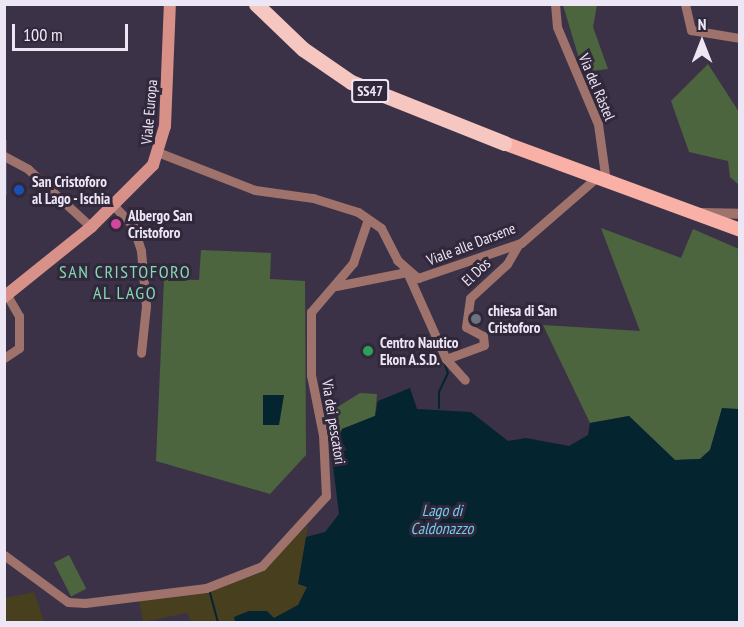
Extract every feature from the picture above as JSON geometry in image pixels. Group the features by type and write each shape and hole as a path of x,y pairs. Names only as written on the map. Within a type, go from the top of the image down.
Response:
{"highway":[{"name":"SS47","path":"256,4 303,49 351,82 504,143"}],"main road":[{"name":"Viale Europa","path":"6,296 114,206 160,153 170,4"},
{"name":"SS47","path":"504,143 740,230"}],"street":[{"name":"Via del Ràstel","path":"555,4 557,27 598,124 601,180"},
{"path":"685,4 691,30 740,38"},
{"path":"160,153 255,190 312,198 368,219 381,228 407,272 446,359 465,380"},
{"path":"5,157 28,169 90,227"},
{"name":"Viale alle Darsene","path":"336,286 407,272 418,278 432,276 518,245 601,180"},
{"path":"114,206 134,226 141,251 146,306 141,353"},
{"path":"692,213 740,214"},
{"name":"Via dei pescatori","path":"4,555 68,602 85,603 206,588 262,566 326,496 324,435 311,375 311,312 336,286 353,263 368,219"},
{"name":"El Dòs","path":"446,359 484,345 483,336 466,327 470,298 507,264 518,245"},
{"path":"4,358 19,348 19,316 6,296"}],"green space":[{"path":"563,5 597,5 593,27 608,69 583,72"},
{"path":"708,64 739,112 739,185 730,177 728,161 689,152 671,101"},
{"path":"601,228 681,258 693,229 739,249 739,409 722,409 710,450 700,459 675,460 629,416 590,423 543,325 640,331"},
{"path":"201,250 271,253 270,279 305,281 306,455 270,494 156,461 164,279 199,280"},
{"path":"360,393 377,394 375,416 342,429 334,446 331,411"},
{"path":"69,555 86,589 71,597 54,563"}],"sand":[{"path":"308,525 299,584 307,587 298,605 274,618 267,611 249,611 235,617 235,622 191,622 187,613 143,622 139,601 199,592 257,574"},
{"path":"34,592 44,622 5,622 5,598"}],"water":[{"name":"Lago di Caldonazzo","path":"410,388 417,409 471,412 508,441 526,438 569,446 588,435 590,423 629,416 675,460 700,459 710,450 722,408 739,409 739,622 235,622 234,617 249,611 267,611 274,618 298,605 307,587 298,584 306,537 325,532 339,514 333,466 342,429 375,416 378,401"},
{"path":"263,395 284,395 279,425 263,425"}],"waterway":[{"path":"439,408 439,392 448,373 444,362"},
{"path":"209,589 218,622"}],"railway":[{"path":"4,140 4,195"}],"place":[{"name":"San Cristoforo al Lago - Ischia","path":"19,190"},
{"name":"Albergo San Cristoforo","path":"116,224"},
{"name":"chiesa di San Cristoforo","path":"476,319"},
{"name":"Centro Nautico Ekon A.S.D.","path":"368,351"}],"district":[{"name":"SAN CRISTOFORO AL LAGO","path":"125,283"}]}
